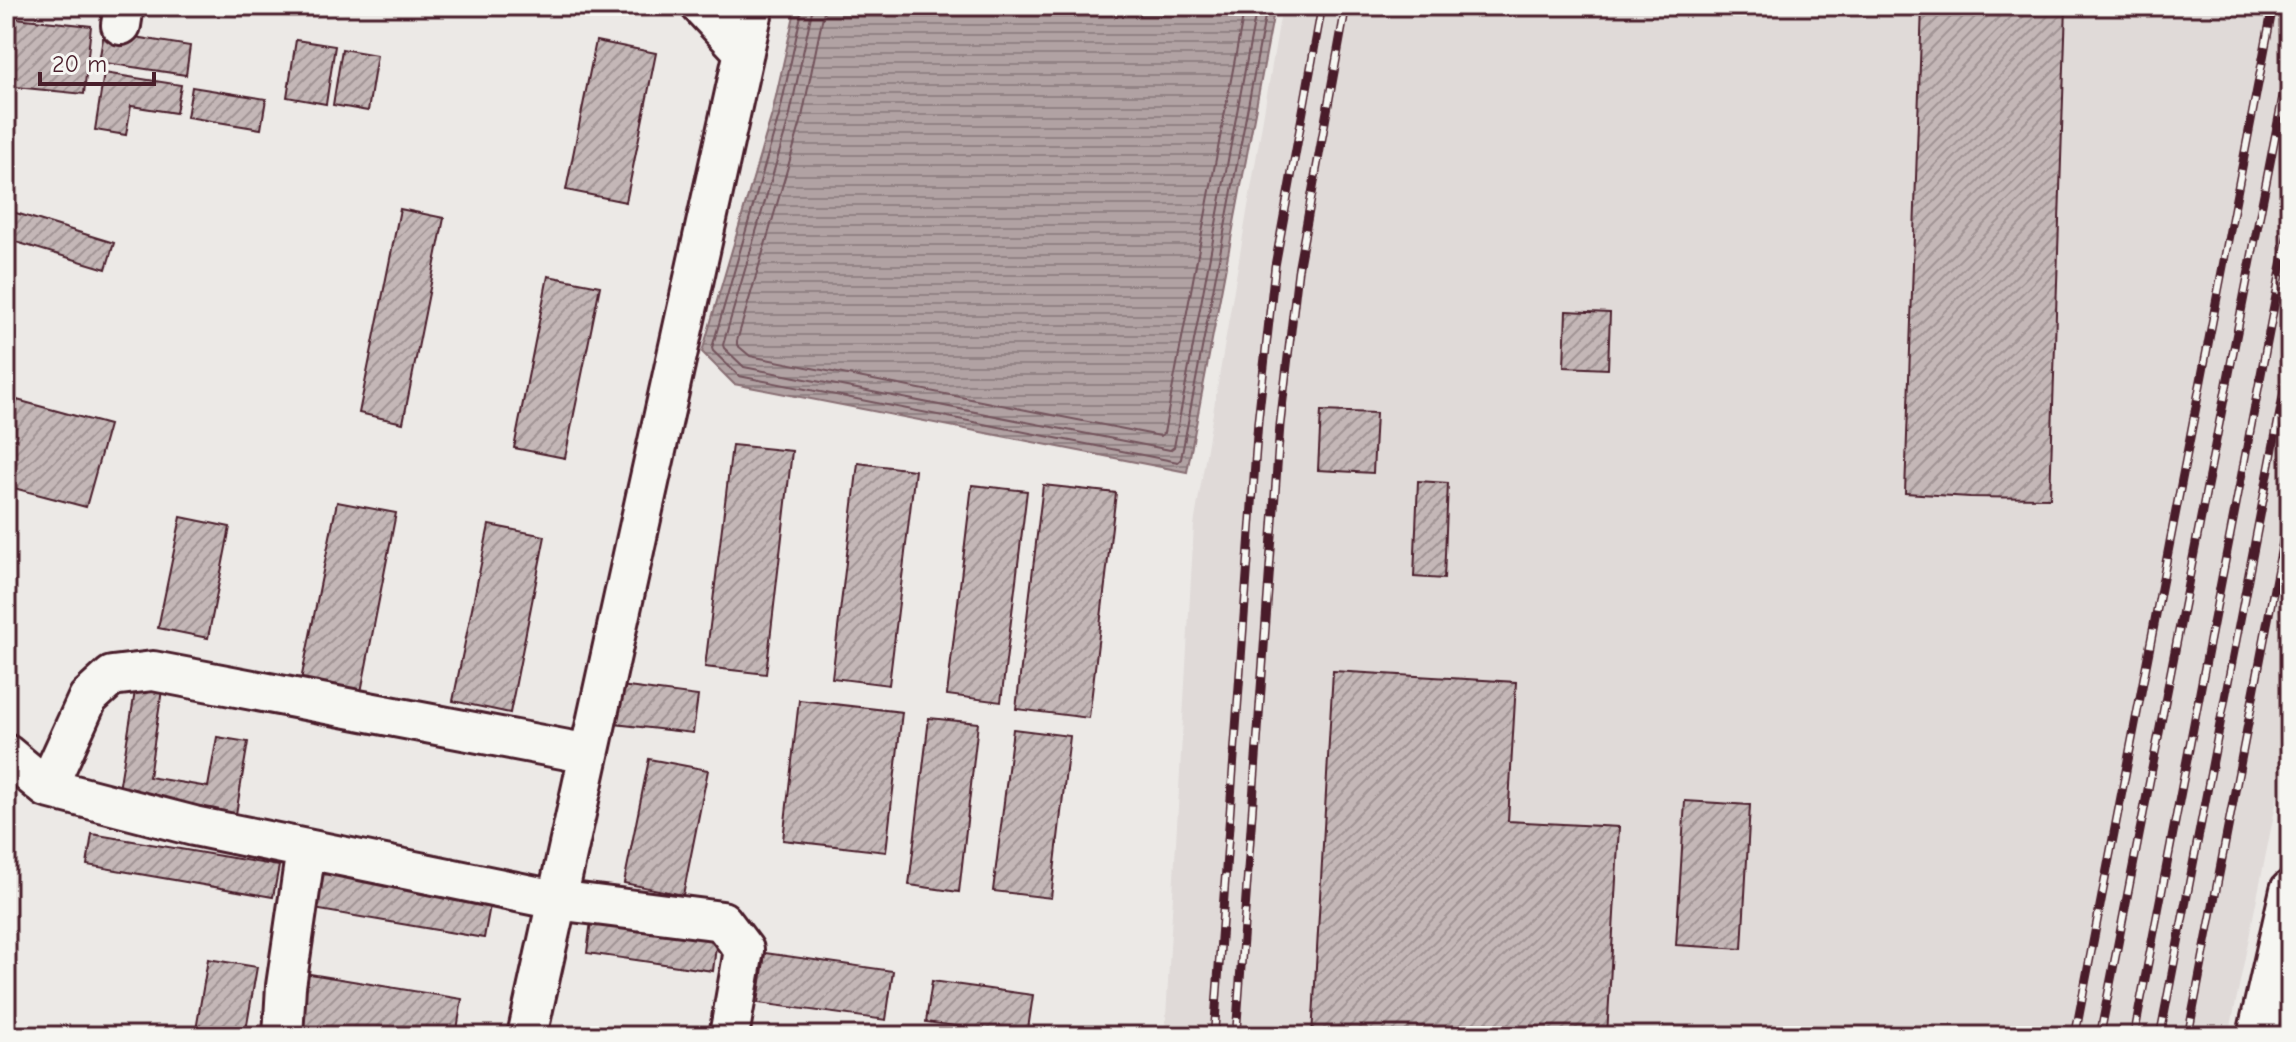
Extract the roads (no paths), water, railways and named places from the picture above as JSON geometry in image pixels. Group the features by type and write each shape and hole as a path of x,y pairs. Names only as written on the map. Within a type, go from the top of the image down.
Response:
{"street":[{"path":"701,6 744,52"},
{"path":"527,1036 754,6"},
{"path":"47,788 88,698 112,676 153,671 589,754"},
{"path":"6,754 47,788 194,826 556,900 722,921 744,950 729,1036"},
{"path":"283,1036 286,986 306,849"},
{"path":"2257,1036 2290,890"}],"water":[{"path":"796,6 1275,6 1187,472 734,384 702,352 772,114"}],"railway":[{"path":"1214,1036 1258,421 1275,266 1322,6"},
{"path":"1236,1036 1280,425 1298,271 1346,6"},
{"path":"2075,1036 2273,6"},
{"path":"2100,1036 2290,60"},
{"path":"2134,1036 2290,223"},
{"path":"2160,1036 2290,360"},
{"path":"2188,1036 2290,505"}]}
